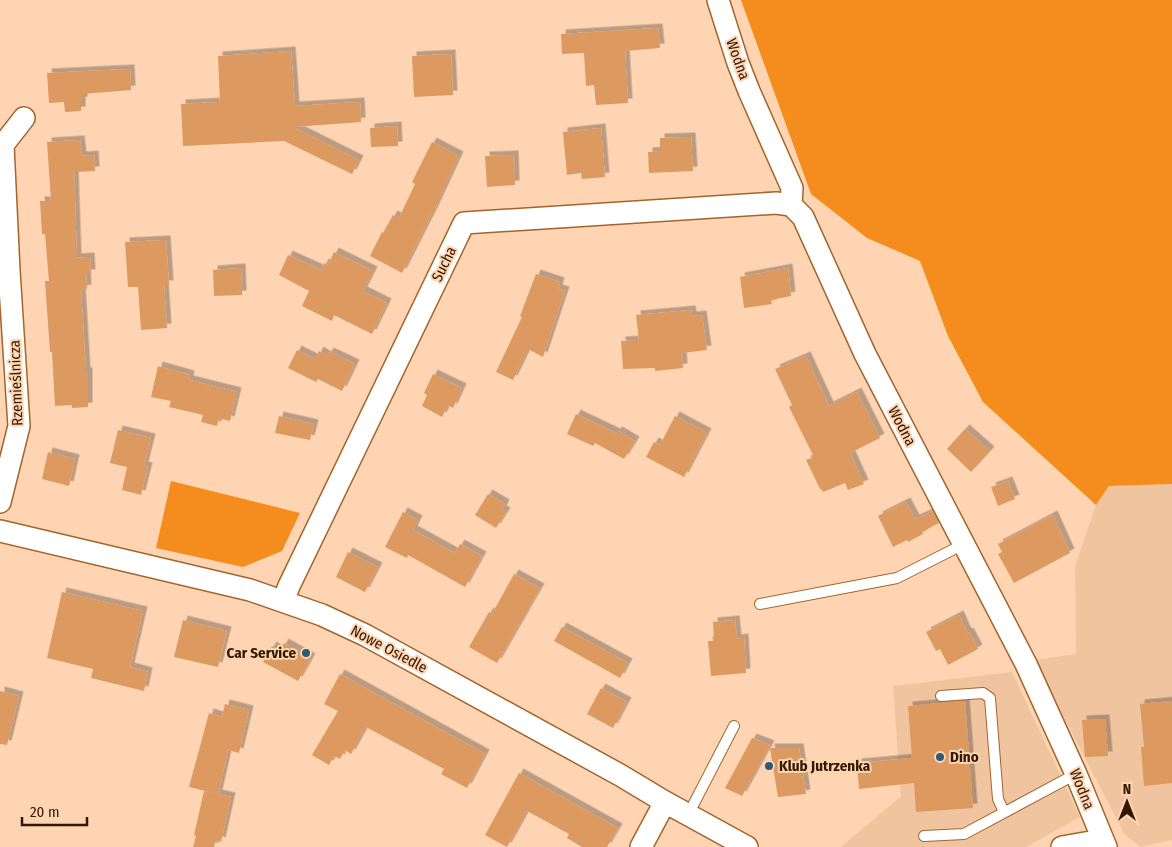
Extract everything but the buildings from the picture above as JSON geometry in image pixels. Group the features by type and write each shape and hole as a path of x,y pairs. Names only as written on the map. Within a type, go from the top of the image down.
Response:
{"street":[{"name":"Wodna","path":"718,0 749,91 792,188 791,205 803,217 864,354 1026,664 1076,774 1104,844"},
{"name":"Rzemieślnicza","path":"0,502 19,426 5,270 3,145 24,118"},
{"name":"Sucha","path":"283,601 464,223 776,203 791,205"},
{"name":"Nowe Osiedle","path":"0,531 250,590 322,615 365,635 612,770 665,802 747,847"},
{"path":"641,847 665,802"},
{"path":"1062,847 1084,842 1104,844"}],"lane":[{"path":"760,604 897,578 964,544"},
{"path":"941,696 982,693 990,698 998,799 1004,812"},
{"path":"688,815 734,726"},
{"path":"924,836 964,834 1076,774"}],"shaded area":[{"path":"741,0 1172,0 1172,484 1109,486 1096,505 983,402 948,336 920,261 867,238 811,194"},
{"path":"171,481 300,513 282,551 243,567 156,548"},
{"path":"1172,484 1172,840 1141,847 1125,835 1034,660 1076,654 1075,566 1096,505 1109,486"},
{"path":"1012,672 1080,817 1026,847 841,847 901,796 893,686"}],"place":[{"name":"Car Service","path":"306,653"},
{"name":"Dino","path":"940,757"},
{"name":"Klub Jutrzenka","path":"769,766"}]}
